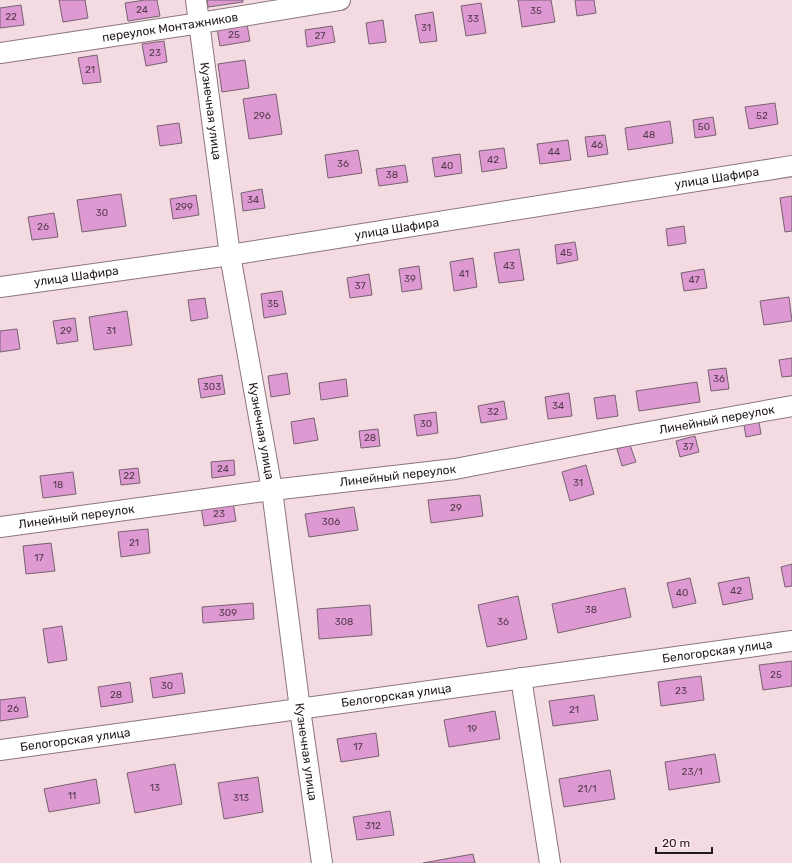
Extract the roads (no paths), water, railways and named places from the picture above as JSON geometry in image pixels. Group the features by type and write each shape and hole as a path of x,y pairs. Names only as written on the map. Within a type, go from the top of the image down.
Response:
{"street":[{"name":"Кузнечная улица","path":"196,0 230,255 272,490 300,709 322,863"},
{"name":"переулок Монтажников","path":"0,53 340,0"},
{"name":"улица Шафира","path":"0,287 230,255 792,166"},
{"name":"Линейный переулок","path":"0,527 272,490 455,469 792,406"},
{"name":"Белогорская улица","path":"0,750 792,641"},
{"path":"521,678 550,863"}]}
